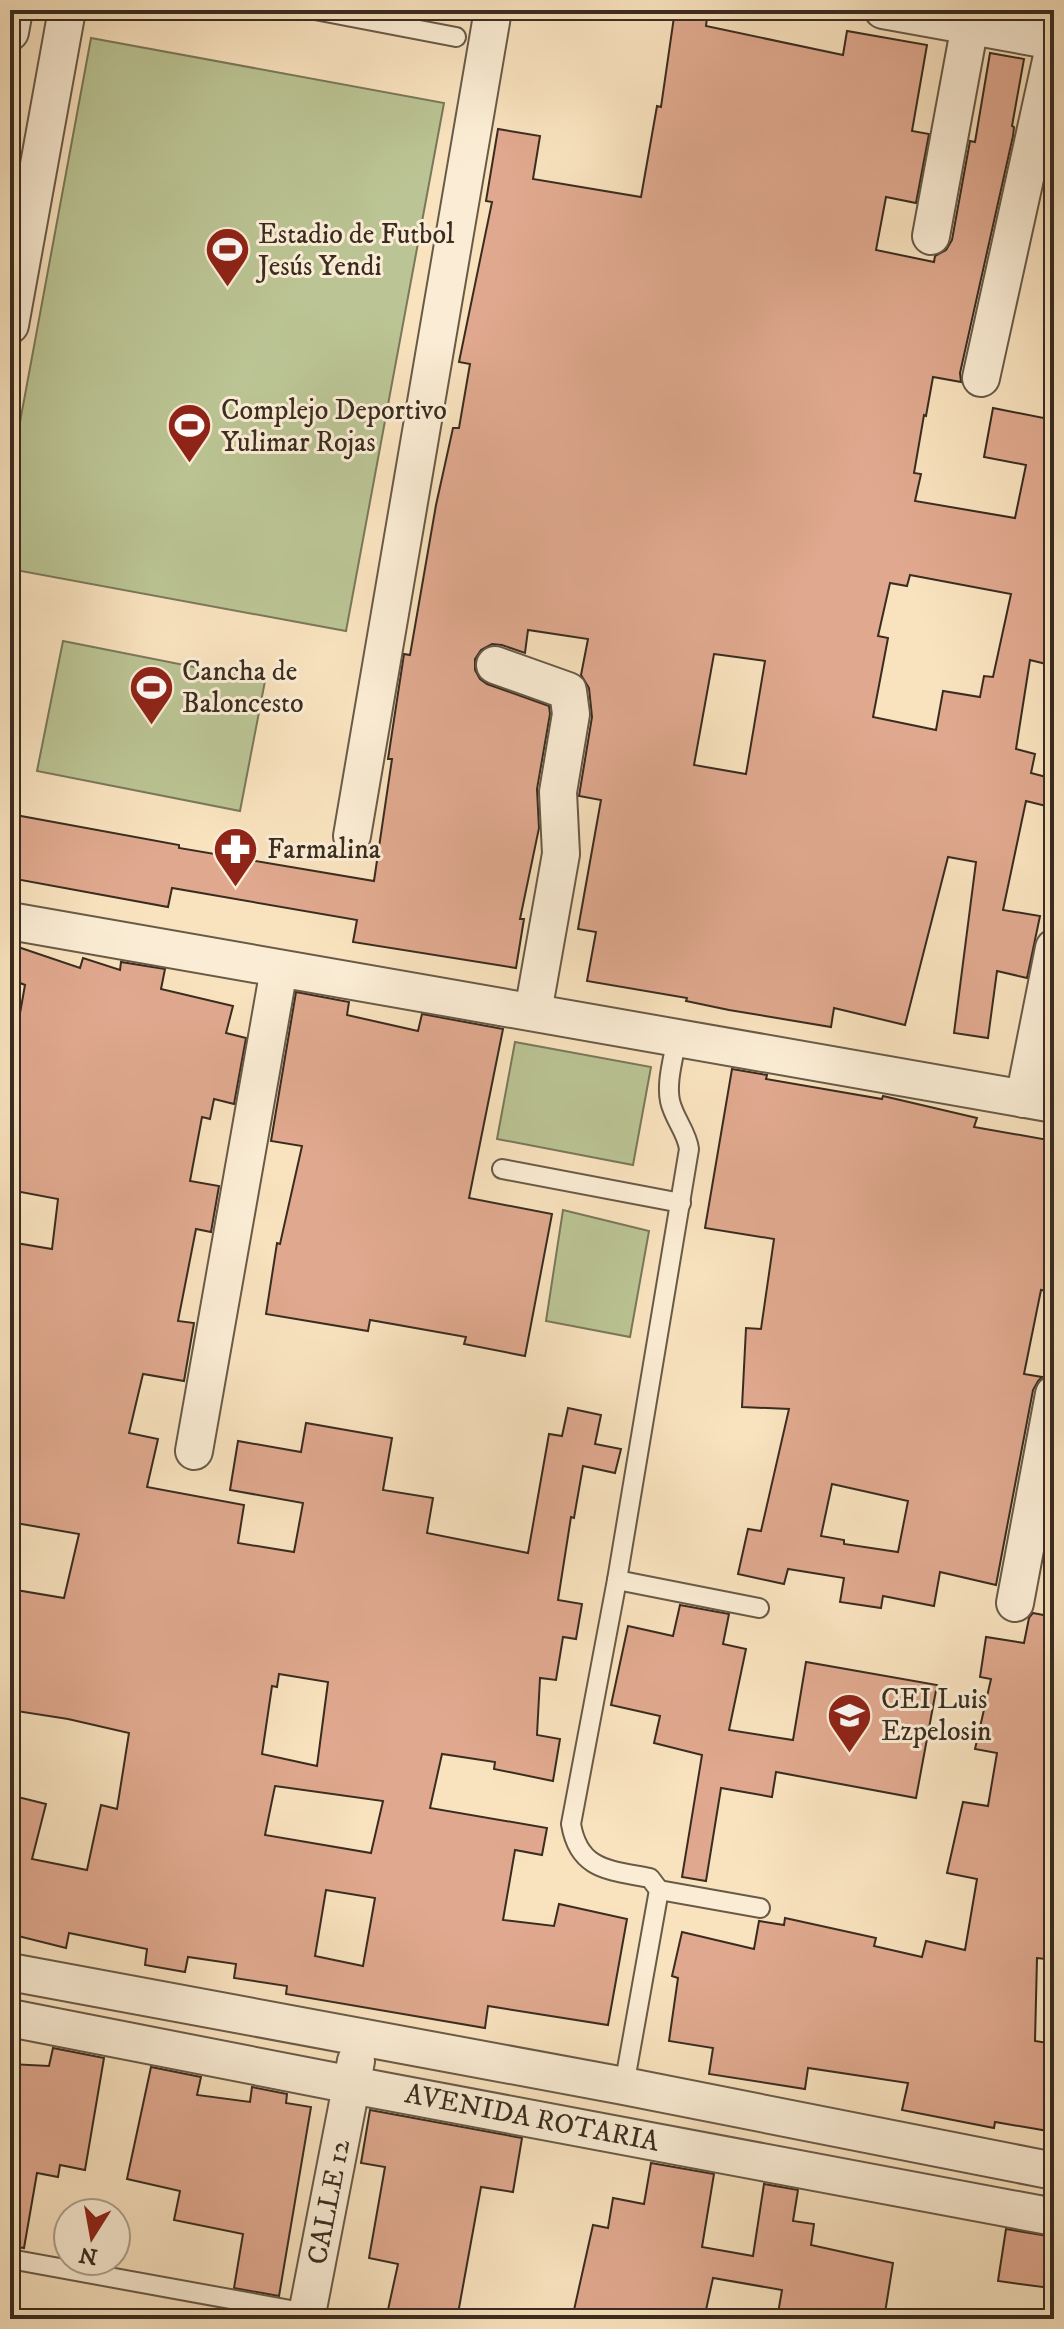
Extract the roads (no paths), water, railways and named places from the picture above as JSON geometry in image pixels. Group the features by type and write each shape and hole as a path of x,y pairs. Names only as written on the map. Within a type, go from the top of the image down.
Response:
{"street":[{"path":"10,32 14,10"},
{"path":"10,325 67,10"},
{"path":"352,836 493,10"},
{"path":"883,10 1054,41"},
{"path":"931,236 970,25"},
{"path":"981,378 1054,47"},
{"path":"495,665 568,691 571,714 558,792 561,854 533,1012"},
{"path":"10,921 1039,1102 1054,948"},
{"path":"194,1451 279,969"},
{"path":"1015,1603 1054,1394"},
{"name":"AVENIDA ROTARIA","path":"10,1972 624,2086 1054,2171"},
{"name":"AVENIDA ROTARIA","path":"10,2018 1054,2217"},
{"name":"CALLE 12","path":"307,2316 360,2037"}],"lane":[{"path":"315,10 456,37"},
{"path":"677,1037 669,1085 670,1101 688,1139 689,1149 617,1580 571,1824 583,1855 600,1868 650,1878 659,1890 760,1908"},
{"path":"502,1169 681,1203"},
{"path":"617,1580 759,1608"},
{"path":"624,2086 659,1890"},
{"path":"10,2259 307,2316"}],"place":[{"name":"Estadio de Futbol Jesús Yendi","path":"227,289"},
{"name":"Complejo Deportivo Yulimar Rojas","path":"190,465"},
{"name":"Cancha de Baloncesto","path":"151,726"},
{"name":"Farmalina","path":"236,888"},
{"name":"CEI Luis Ezpelosin","path":"850,1754"}]}
